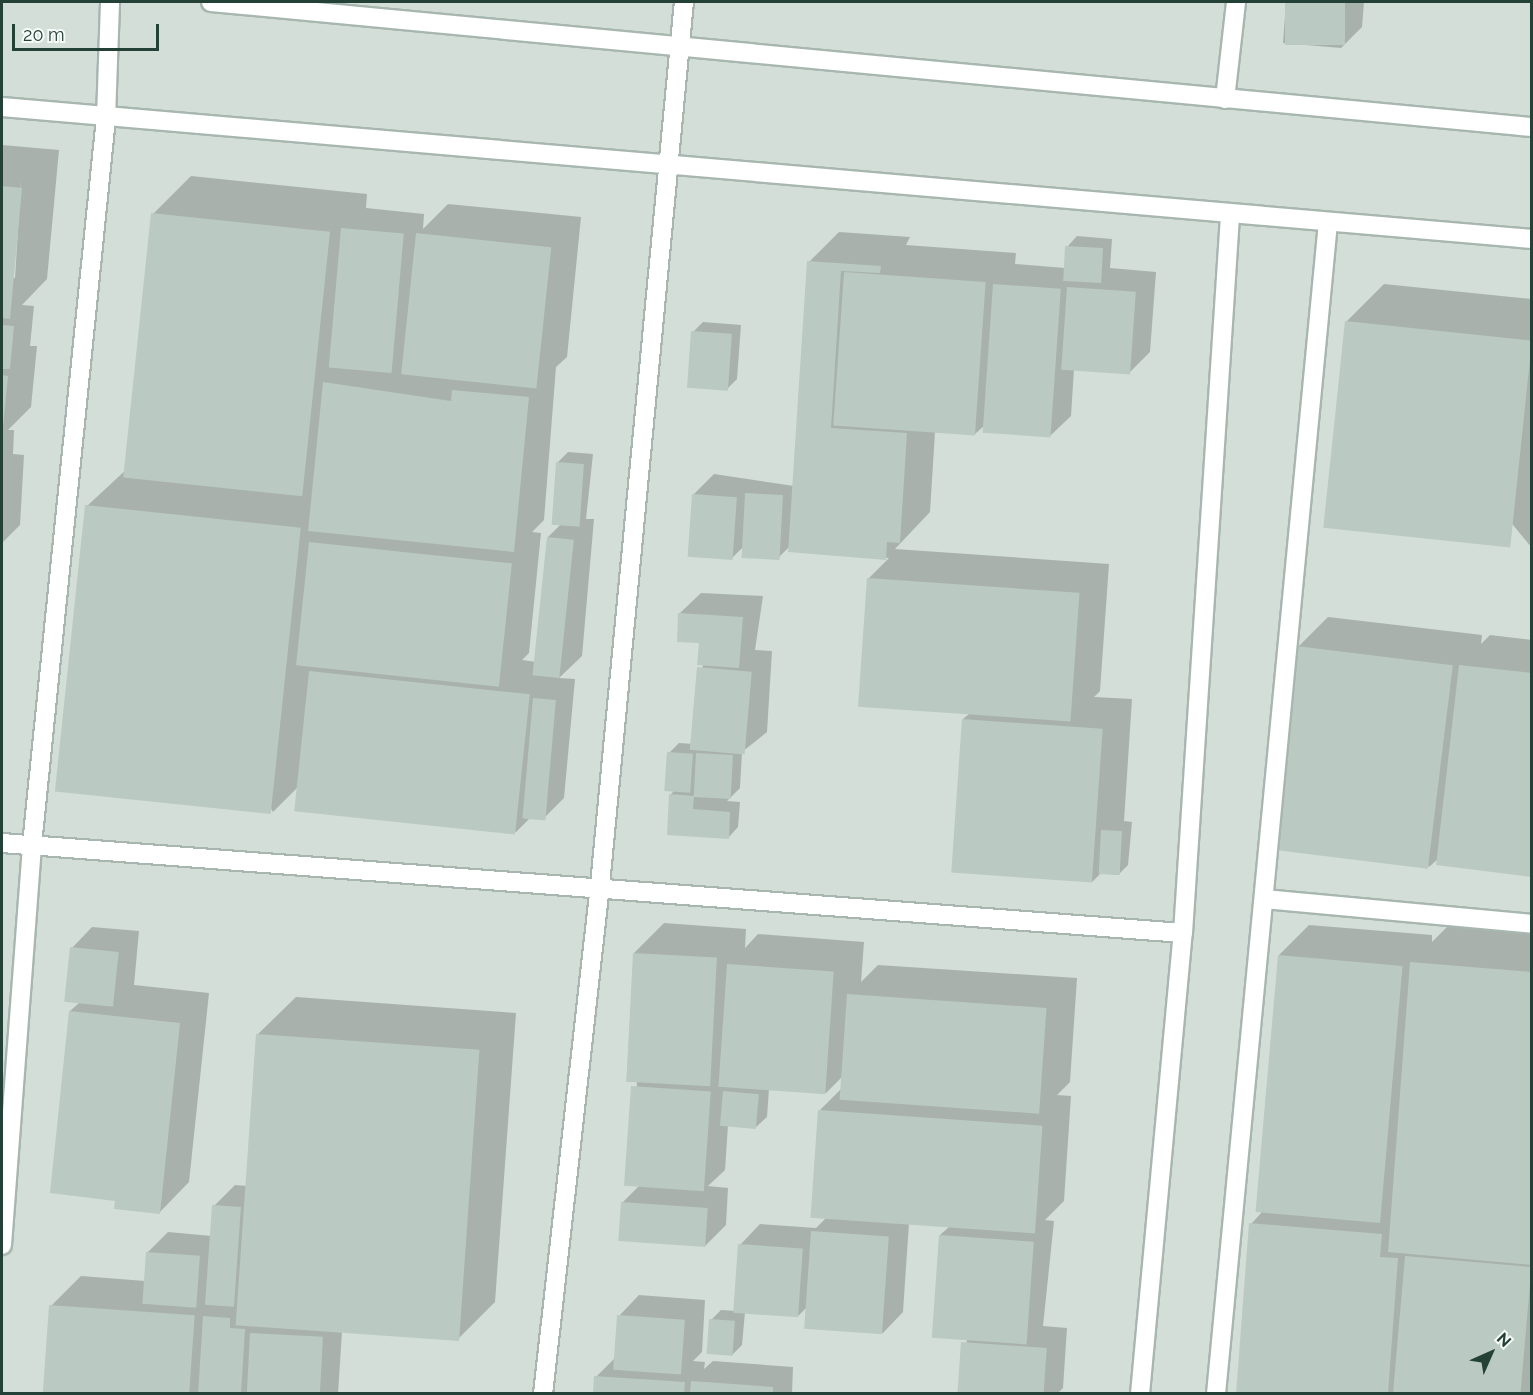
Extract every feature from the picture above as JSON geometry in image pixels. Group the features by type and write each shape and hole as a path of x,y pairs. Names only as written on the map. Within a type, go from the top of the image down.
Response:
{"street":[{"path":"2,1245 32,845 106,118 110,2"},
{"path":"211,2 1532,127"},
{"path":"543,1394 600,885 673,162 684,2"},
{"path":"1226,99 1236,2"},
{"path":"2,107 106,118 673,162 1230,215 1532,239"},
{"path":"1140,1394 1183,933 1230,215"},
{"path":"1216,1394 1328,223"},
{"path":"2,843 600,885 1183,933"},
{"path":"1265,898 1532,924"}],"shaded area":[{"path":"2,2 1531,2 1531,1393 2,1393"}],"building":[{"path":"1285,2 1345,2 1345,45 1285,45"},
{"path":"2,186 22,188 10,319 2,318"},
{"path":"151,213 330,232 302,496 123,478"},
{"path":"341,228 404,233 392,373 329,367"},
{"path":"416,233 551,247 536,388 401,374"},
{"path":"1065,246 1103,248 1101,283 1063,281"},
{"path":"807,261 881,266 880,273 841,271 831,428 907,433 900,543 887,542 886,560 788,552"},
{"path":"844,272 986,282 975,436 833,426"},
{"path":"993,284 1061,289 1050,437 983,433"},
{"path":"1067,287 1136,292 1130,375 1061,370"},
{"path":"1345,321 1532,341 1510,548 1323,528"},
{"path":"2,325 14,326 10,369 2,369"},
{"path":"691,331 732,334 728,391 687,388"},
{"path":"2,375 8,376 3,427 2,427"},
{"path":"323,382 451,401 452,390 529,397 514,552 308,531"},
{"path":"556,462 584,464 580,527 552,525"},
{"path":"745,493 783,495 780,560 742,558"},
{"path":"692,494 737,497 732,560 688,557"},
{"path":"85,505 301,528 271,814 55,791"},
{"path":"547,537 574,540 559,678 532,675"},
{"path":"309,542 512,563 499,687 296,665"},
{"path":"867,578 1079,593 1070,722 858,707"},
{"path":"678,613 743,617 739,668 697,665 699,643 677,642"},
{"path":"1296,646 1453,665 1428,869 1271,849"},
{"path":"1459,665 1532,673 1532,877 1436,865"},
{"path":"697,667 752,672 745,754 690,750"},
{"path":"309,671 530,694 515,834 294,811"},
{"path":"533,698 556,700 545,821 522,819"},
{"path":"962,719 1103,729 1092,882 951,873"},
{"path":"667,752 693,754 690,793 664,791"},
{"path":"696,753 733,755 731,799 694,797"},
{"path":"669,794 694,796 693,809 730,812 729,839 667,835"},
{"path":"1101,830 1122,831 1120,875 1099,874"},
{"path":"70,947 119,952 113,1007 64,1002"},
{"path":"633,953 717,957 710,1086 626,1082"},
{"path":"1278,955 1403,966 1380,1223 1256,1212"},
{"path":"1410,962 1532,972 1532,1265 1388,1252"},
{"path":"727,964 834,971 825,1094 718,1087"},
{"path":"847,994 1047,1008 1039,1114 840,1100"},
{"path":"69,1011 180,1023 160,1214 114,1209 115,1201 50,1193"},
{"path":"256,1034 479,1050 459,1341 236,1325"},
{"path":"631,1086 711,1092 704,1191 624,1186"},
{"path":"723,1091 759,1094 756,1129 720,1126"},
{"path":"818,1110 1042,1126 1035,1233 810,1218"},
{"path":"621,1202 708,1208 705,1247 618,1241"},
{"path":"212,1205 241,1207 234,1307 205,1305"},
{"path":"1249,1223 1382,1234 1380,1257 1398,1258 1388,1394 1236,1394"},
{"path":"811,1231 889,1236 882,1334 804,1329"},
{"path":"939,1235 1034,1242 1027,1344 932,1338"},
{"path":"738,1244 803,1249 798,1317 733,1313"},
{"path":"146,1252 200,1256 196,1308 142,1304"},
{"path":"1405,1256 1532,1267 1520,1394 1393,1393"},
{"path":"49,1305 195,1315 189,1394 43,1394"},
{"path":"617,1315 685,1320 681,1375 613,1370"},
{"path":"203,1316 230,1318 230,1328 245,1329 241,1394 198,1394"},
{"path":"709,1319 735,1321 732,1356 707,1354"},
{"path":"250,1333 323,1337 320,1394 247,1394"},
{"path":"961,1342 1047,1348 1044,1394 957,1394"},
{"path":"594,1376 685,1382 684,1394 593,1394"},
{"path":"691,1381 773,1387 773,1394 690,1394"}]}
